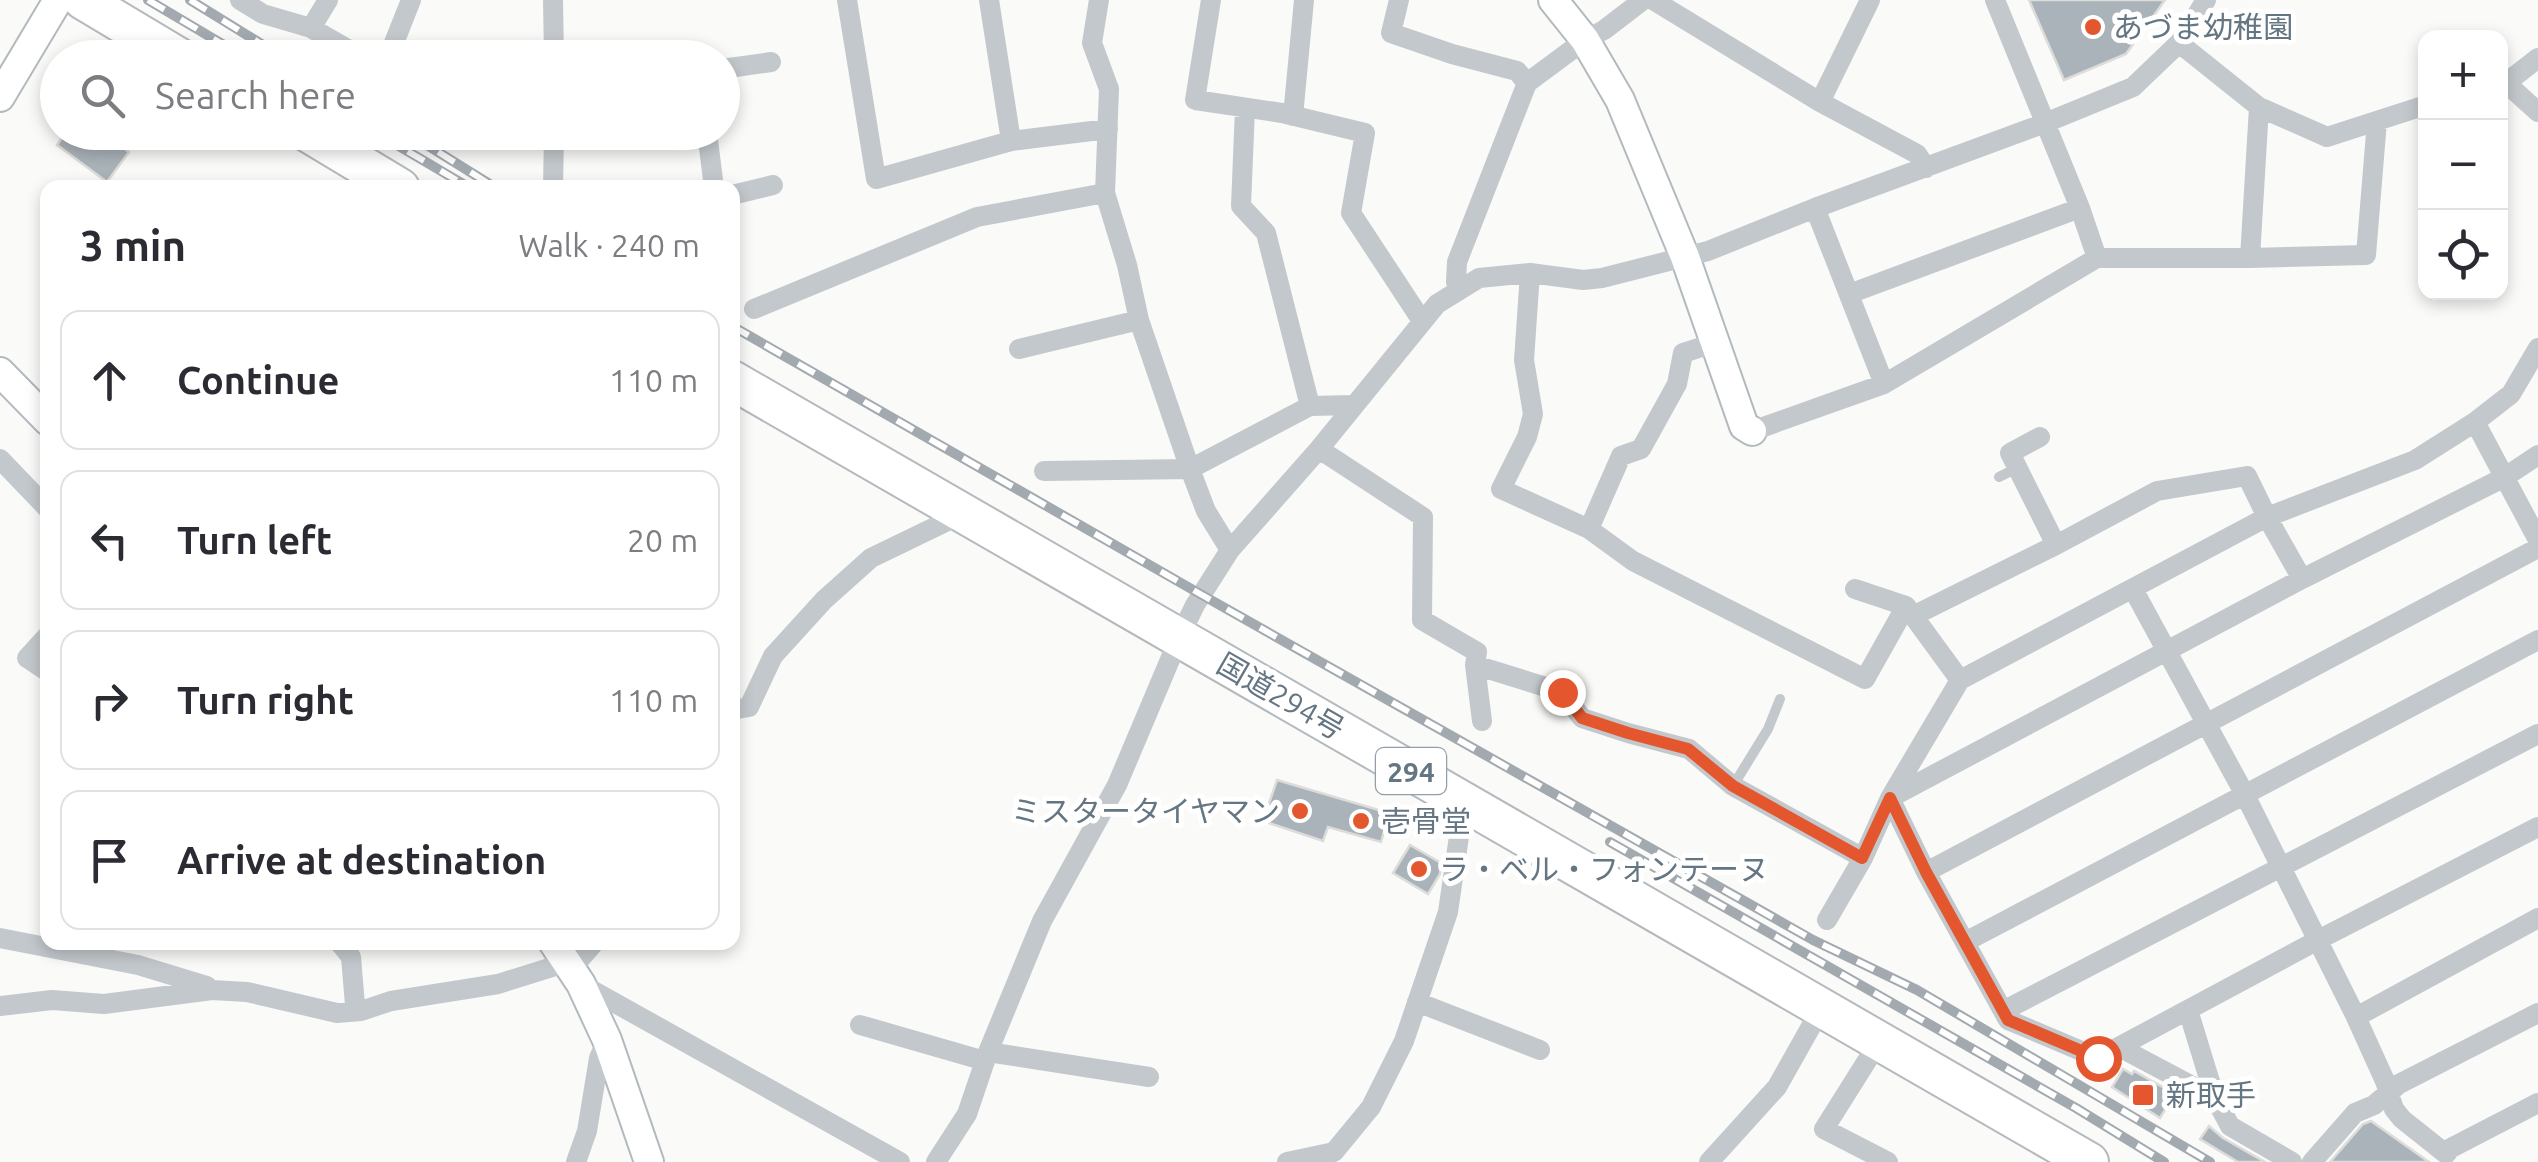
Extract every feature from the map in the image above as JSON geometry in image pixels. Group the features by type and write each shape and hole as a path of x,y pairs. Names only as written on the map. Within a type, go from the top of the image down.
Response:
{"highway":[{"path":"82,0 150,40"},
{"path":"338,150 387,180"},
{"name":"国道294号","path":"740,385 1880,1040 2064,1155"}],"street":[{"path":"0,96 58,0"},
{"path":"240,0 263,14 311,28 332,40"},
{"path":"311,28 328,0"},
{"path":"395,40 410,0"},
{"path":"553,0 554,40"},
{"path":"847,0 876,179 1012,141 1108,129"},
{"path":"990,0 1012,141"},
{"path":"1099,0 1092,43 1109,89 1105,193 1140,320 1190,469 1206,511 1230,550"},
{"path":"1211,0 1195,100 1294,116 1365,133 1351,213 1422,320"},
{"path":"1294,116 1304,0"},
{"path":"1399,0 1391,34 1517,72 1527,83"},
{"path":"1554,0 1585,40 1620,100 1686,256 1744,426 1752,431 1884,384 2097,258 2366,255 2377,121"},
{"path":"1459,290 1457,262 1527,83 1643,0"},
{"path":"1653,0 1820,102 1917,154 1926,168"},
{"path":"1820,102 1870,0"},
{"path":"1995,0 2097,258"},
{"path":"936,1162 966,1114 1042,920 1117,785 1196,605 1230,550 1438,304 1479,278 1530,273 1583,280 1602,278 1708,252 2046,124 2133,88 2179,43 2206,0"},
{"path":"2179,43 2259,107 2327,137 2418,108"},
{"path":"2508,79 2538,58"},
{"path":"740,66 770,62"},
{"path":"2508,87 2538,112"},
{"path":"2250,258 2259,107"},
{"path":"1245,108 1242,206 1266,233 1310,406"},
{"path":"553,180 554,150"},
{"path":"709,150 713,180"},
{"path":"740,193 773,185"},
{"path":"754,309 977,217 1105,193"},
{"path":"1816,208 1884,384"},
{"path":"1849,294 2080,208"},
{"path":"1530,273 1524,360 1532,414 1527,437 1501,489 1589,529 1634,561 1865,679 1910,610 2056,545 2157,491 2247,476 2302,579"},
{"path":"1020,348 1140,320"},
{"path":"1589,529 1620,456 1641,448 1677,384 1683,353 1714,343"},
{"path":"1826,920 1862,858 1890,798 1960,680 2267,517 2416,460 2511,394 2538,348"},
{"path":"0,372 40,412"},
{"path":"1044,471 1190,469 1310,406 1354,405"},
{"path":"2475,422 2538,540"},
{"path":"2040,437 2010,453 2008,472 2056,545"},
{"path":"1319,449 1424,517 1422,620 1477,652 1482,721"},
{"path":"1890,798 2302,579 2505,477 2538,454"},
{"path":"0,459 40,501"},
{"path":"740,708 748,707 773,656 824,600 871,558 964,513"},
{"path":"1926,872 2538,548"},
{"path":"1855,589 1910,610 1960,680"},
{"path":"2133,589 2244,793 2318,940 2356,1017 2394,1109 2402,1120 2450,1158"},
{"path":"1965,942 2538,640"},
{"path":"40,644 27,658 40,667"},
{"path":"1475,664 1562,692 1582,718 1688,749 1733,786 1862,858"},
{"path":"2003,1010 2538,734"},
{"path":"1890,798 2008,1020 2098,1058 2538,827"},
{"path":"1286,1162 1334,1152 1370,1107 1404,1041 1448,912 1464,802"},
{"path":"2356,1017 2538,918"},
{"path":"0,938 40,946"},
{"path":"61,950 138,965 223,990"},
{"path":"345,950 351,957 355,1005 361,1011"},
{"path":"0,1006 52,1000 104,1004 223,990 248,992 336,1013 361,1011 391,1001 498,984 581,958 588,950"},
{"path":"567,963 608,1040 650,1162"},
{"path":"567,963 900,1162"},
{"path":"1417,1002 1540,1050"},
{"path":"1709,1162 1777,1087 1822,1007"},
{"path":"2188,1010 2215,1098 2230,1126 2292,1162"},
{"path":"2312,1162 2355,1112 2374,1105 2399,1084 2538,1012"},
{"path":"860,1025 986,1056 1149,1077"},
{"path":"576,1162 587,1132 599,1058 608,1040"},
{"path":"1880,1040 1824,1129 1888,1162"},
{"path":"2119,1047 2215,1098"},
{"path":"2450,1158 2451,1148 2538,1102"}],"lane":[{"path":"1733,786 1768,729 1780,699"}],"building":[{"name":"あづま幼稚園","path":"2029,0 2165,0 2126,54 2064,80"},
{"path":"64,150 129,152 108,180"},
{"name":"ミスタータイヤマン","path":"1277,780 1389,813 1381,842 1328,827 1323,841 1263,821"},
{"name":"ラ・ベル・フォンテーヌ","path":"1410,845 1441,863 1440,874 1428,894 1393,873"},
{"path":"2123,1069 2175,1094 2160,1118 2112,1087"},
{"path":"2371,1121 2429,1162 2330,1162 2363,1124"},
{"path":"2209,1126 2265,1162 2238,1162 2200,1139"}],"railway":[{"path":"148,0 216,40"},
{"path":"190,0 255,40"},
{"path":"406,150 456,180"},
{"path":"435,150 483,180"},
{"path":"740,331 1813,940 1917,990 2210,1162"},
{"path":"1610,842 2164,1162"}],"place":[{"name":"あづま幼稚園","path":"2093,27"},
{"name":"ミスタータイヤマン","path":"1300,811"},
{"name":"壱骨堂","path":"1361,821"},
{"name":"ラ・ベル・フォンテーヌ","path":"1419,869"},
{"name":"新取手","path":"2143,1095"}],"route":[{"path":"1562,692 1582,718 1688,749 1733,786 1862,858 1890,798 2008,1020 2098,1058"}]}
